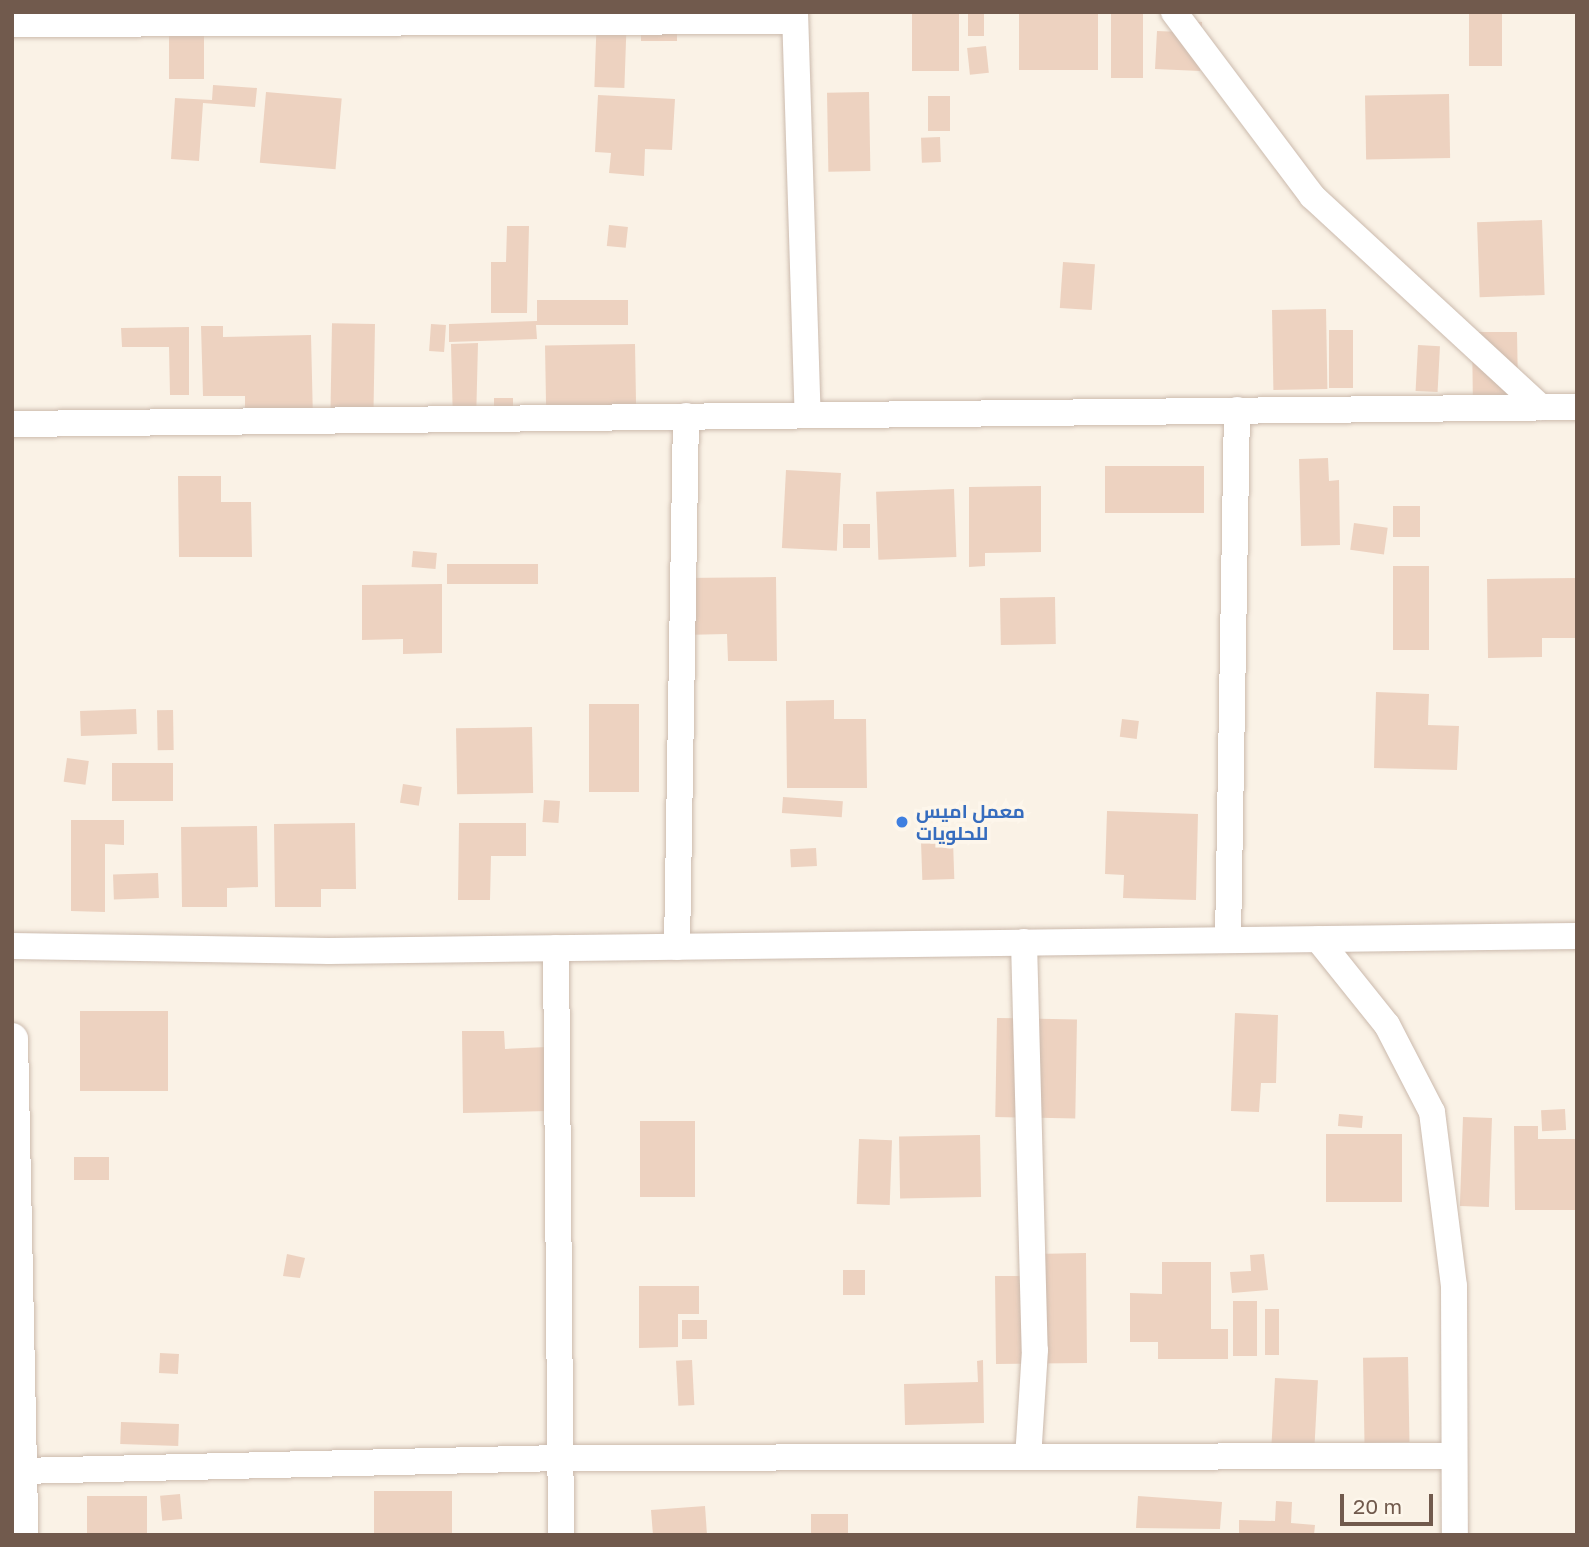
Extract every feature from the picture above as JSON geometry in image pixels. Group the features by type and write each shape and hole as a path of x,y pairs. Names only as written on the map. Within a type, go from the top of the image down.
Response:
{"street":[{"path":"1174,12 1312,196 1541,407"},
{"path":"12,24 793,16 808,415"},
{"path":"12,424 1577,407"},
{"path":"1228,940 1237,410"},
{"path":"677,947 685,416"},
{"path":"12,946 556,948 1577,936"},
{"path":"1318,939 1387,1025 1432,1112 1454,1286 1455,1535"},
{"path":"1024,942 1035,1350 1028,1457"},
{"path":"556,948 561,1535"},
{"path":"12,1040 22,1535"},
{"path":"21,1471 561,1458 1454,1456"}],"building":[{"path":"169,12 204,12 204,79 169,79"},
{"path":"597,12 627,13 624,88 594,87"},
{"path":"641,12 677,12 677,41 641,41"},
{"path":"912,12 959,12 959,71 912,71"},
{"path":"968,12 984,12 984,36 968,36"},
{"path":"1019,12 1098,12 1098,70 1019,70"},
{"path":"1111,12 1143,12 1143,78 1111,78"},
{"path":"1469,12 1502,12 1502,66 1469,66"},
{"path":"1181,21 1202,22 1200,71 1155,69 1157,31 1181,32"},
{"path":"986,46 989,73 970,75 967,48"},
{"path":"213,85 257,88 255,107 203,103 199,161 171,159 175,98 212,100"},
{"path":"266,92 342,99 336,169 260,163"},
{"path":"869,92 870,171 828,172 827,93"},
{"path":"1449,94 1450,158 1366,159 1365,95"},
{"path":"598,95 675,99 672,150 645,149 644,176 609,173 611,153 595,152"},
{"path":"928,96 950,96 950,131 928,131"},
{"path":"940,137 941,162 922,163 921,138"},
{"path":"1542,220 1545,295 1480,297 1477,222"},
{"path":"609,225 628,227 626,248 607,246"},
{"path":"507,226 529,226 527,313 491,313 491,262 506,262"},
{"path":"1063,262 1095,264 1092,310 1060,308"},
{"path":"537,300 628,300 628,325 536,325 537,339 449,342 449,324 537,321"},
{"path":"1326,309 1327,389 1273,390 1272,310"},
{"path":"332,323 375,324 374,409 331,408"},
{"path":"431,324 446,325 444,352 429,351"},
{"path":"201,326 223,326 223,337 311,335 313,420 245,420 245,396 203,396"},
{"path":"189,327 189,395 170,395 169,347 122,347 121,328"},
{"path":"1329,330 1353,330 1353,388 1329,388"},
{"path":"1472,332 1517,332 1518,388 1506,388 1506,410 1473,411"},
{"path":"478,343 476,423 453,423 451,344"},
{"path":"635,344 636,420 546,422 545,346"},
{"path":"1418,345 1440,346 1438,392 1416,391"},
{"path":"494,398 513,398 513,425 494,425"},
{"path":"1328,458 1329,481 1339,480 1340,545 1301,546 1299,459"},
{"path":"1105,466 1204,466 1204,513 1105,513"},
{"path":"786,470 841,473 837,551 782,548"},
{"path":"178,476 221,476 221,502 251,502 252,557 179,557"},
{"path":"1041,486 1041,552 985,553 985,566 969,567 969,487"},
{"path":"954,489 956,557 878,560 876,492"},
{"path":"1393,506 1420,506 1420,537 1393,537"},
{"path":"1354,523 1388,528 1384,554 1350,550"},
{"path":"843,524 870,524 870,548 843,548"},
{"path":"413,551 437,553 436,569 412,567"},
{"path":"447,564 538,564 538,584 447,584"},
{"path":"1393,566 1429,566 1429,650 1393,650"},
{"path":"776,577 777,661 728,661 727,634 682,635 681,578"},
{"path":"1577,578 1577,638 1542,638 1542,657 1488,658 1487,579"},
{"path":"442,584 442,653 403,654 403,639 362,640 362,585"},
{"path":"1055,597 1056,644 1001,645 1000,598"},
{"path":"1376,692 1429,694 1428,725 1459,726 1457,770 1374,768"},
{"path":"834,700 834,719 866,719 867,788 787,788 786,701"},
{"path":"589,704 639,704 639,792 589,792"},
{"path":"136,709 137,734 81,736 80,711"},
{"path":"157,710 173,710 174,750 158,750"},
{"path":"1122,719 1139,721 1137,739 1120,737"},
{"path":"532,727 533,793 457,794 456,728"},
{"path":"67,758 89,761 85,785 64,782"},
{"path":"112,763 173,763 173,801 112,801"},
{"path":"403,784 422,787 419,806 400,803"},
{"path":"783,797 843,801 842,817 782,813"},
{"path":"544,800 560,801 558,823 542,822"},
{"path":"1107,811 1198,814 1196,900 1123,898 1124,875 1105,874"},
{"path":"71,820 124,820 124,845 105,844 105,912 71,911"},
{"path":"355,823 356,889 321,889 321,907 275,907 274,824"},
{"path":"459,823 526,823 526,856 491,856 490,900 458,900"},
{"path":"257,826 258,887 227,888 227,907 182,907 181,827"},
{"path":"953,841 954,879 922,880 921,842"},
{"path":"816,848 817,866 791,867 790,849"},
{"path":"158,873 159,898 114,900 113,875"},
{"path":"80,1011 168,1011 168,1091 80,1091"},
{"path":"1235,1013 1278,1015 1276,1083 1261,1083 1259,1112 1231,1111"},
{"path":"997,1018 1077,1019 1075,1118 995,1117"},
{"path":"462,1031 504,1031 505,1049 547,1047 548,1111 463,1113"},
{"path":"1565,1109 1566,1130 1542,1131 1541,1110"},
{"path":"1339,1114 1363,1116 1362,1128 1338,1126"},
{"path":"1463,1117 1492,1118 1489,1207 1460,1206"},
{"path":"640,1121 695,1121 695,1197 640,1197"},
{"path":"1514,1126 1538,1126 1538,1139 1577,1139 1577,1210 1515,1210"},
{"path":"1326,1134 1402,1134 1402,1202 1326,1202"},
{"path":"980,1135 981,1197 900,1198 899,1136"},
{"path":"859,1139 892,1140 890,1205 857,1204"},
{"path":"74,1157 109,1157 109,1180 74,1180"},
{"path":"1086,1253 1087,1363 996,1364 995,1276 1034,1276 1034,1254"},
{"path":"287,1254 305,1258 300,1278 283,1276"},
{"path":"1264,1254 1268,1290 1232,1293 1230,1272 1251,1271 1250,1255"},
{"path":"1162,1262 1211,1262 1211,1329 1228,1329 1228,1359 1158,1359 1158,1342 1130,1342 1130,1293 1162,1294"},
{"path":"843,1270 865,1270 865,1295 843,1295"},
{"path":"639,1286 699,1286 699,1314 678,1314 678,1347 639,1348"},
{"path":"1233,1301 1257,1301 1257,1356 1233,1356"},
{"path":"1265,1309 1279,1309 1279,1355 1265,1355"},
{"path":"682,1320 707,1320 707,1339 682,1339"},
{"path":"160,1353 179,1354 178,1374 159,1373"},
{"path":"1408,1357 1409,1442 1364,1443 1363,1358"},
{"path":"692,1360 694,1405 678,1406 676,1361"},
{"path":"983,1360 984,1423 905,1425 904,1384 978,1382 977,1361"},
{"path":"1275,1378 1318,1380 1314,1454 1271,1452"},
{"path":"121,1422 179,1424 178,1446 120,1444"},
{"path":"374,1491 452,1491 452,1535 374,1535"},
{"path":"180,1494 182,1519 162,1521 160,1496"},
{"path":"87,1496 147,1496 147,1535 87,1535"},
{"path":"1138,1496 1222,1502 1220,1529 1136,1528"},
{"path":"1276,1501 1292,1502 1291,1523 1315,1525 1314,1535 1239,1535 1239,1520 1275,1521"},
{"path":"705,1506 707,1535 653,1535 651,1510"},
{"path":"811,1514 848,1514 848,1535 811,1535"}],"place":[{"name":"معمل اميس للحلويات","path":"902,822"}]}
